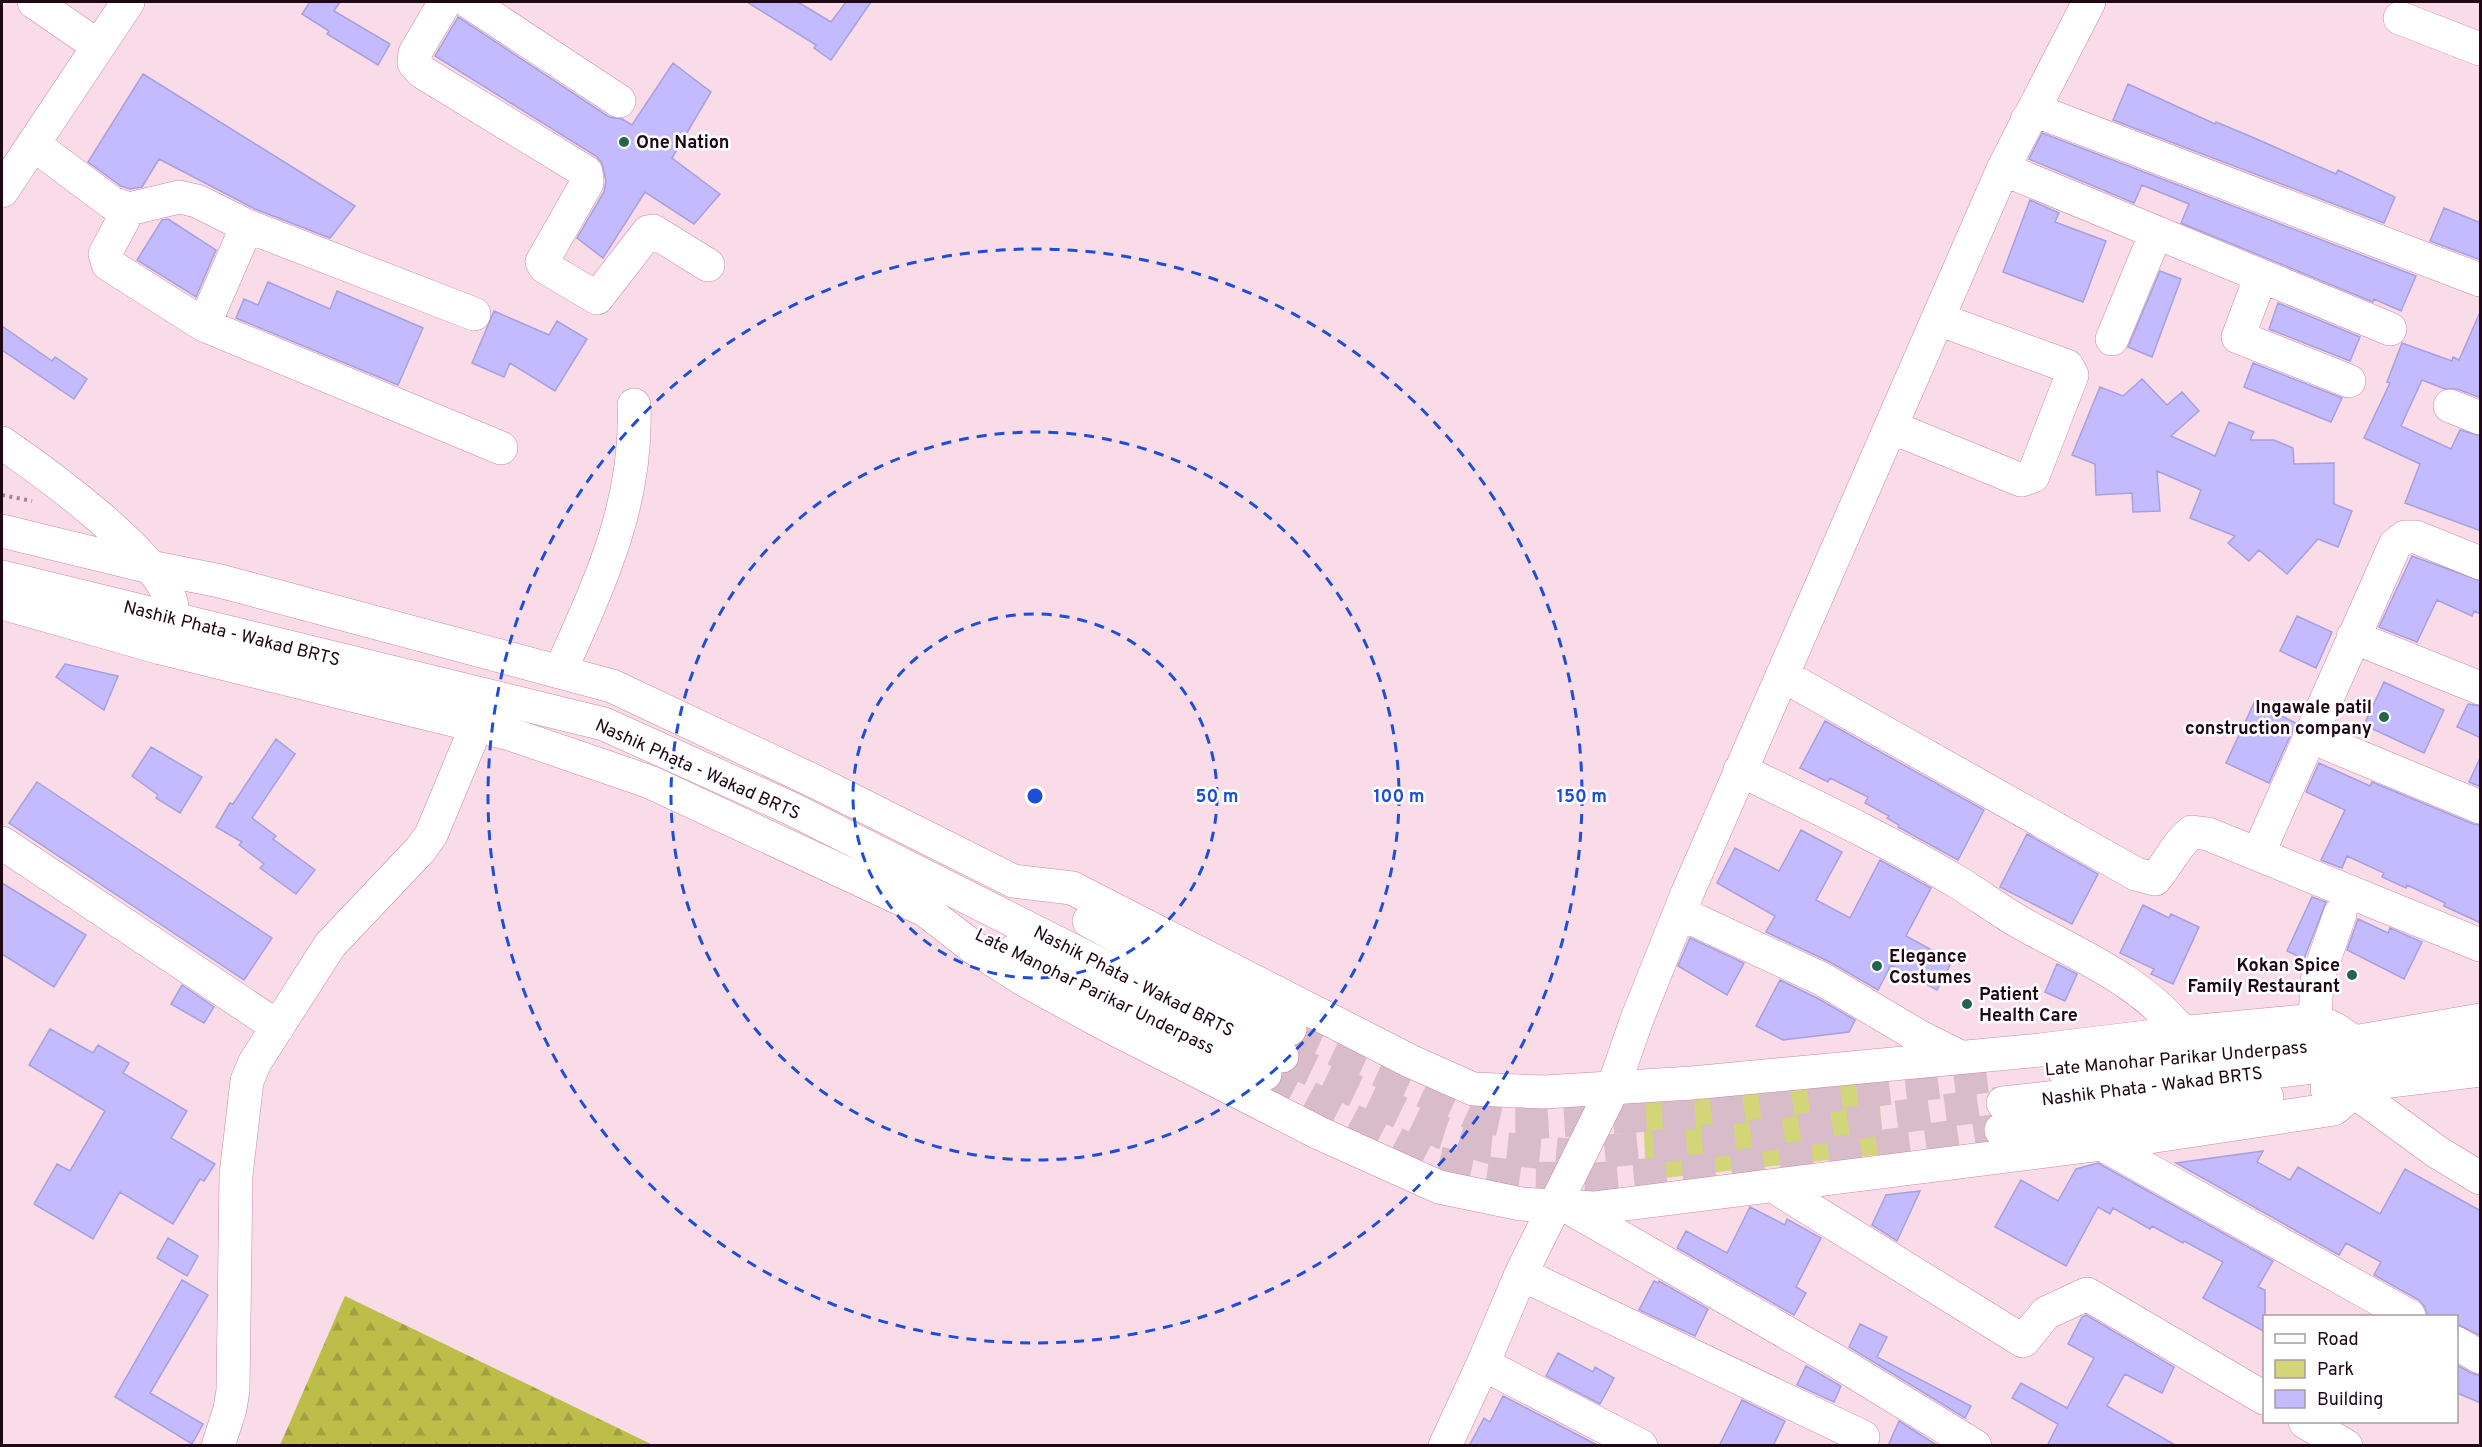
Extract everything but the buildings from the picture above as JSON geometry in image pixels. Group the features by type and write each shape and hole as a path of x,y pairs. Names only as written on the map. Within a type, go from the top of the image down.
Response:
{"street":[{"path":"34,2 98,46"},
{"path":"2,191 126,2"},
{"path":"445,2 415,53 414,63 422,72 586,172 587,183 542,262 545,267 597,298 648,232 653,231 708,266"},
{"path":"469,2 619,101"},
{"path":"1446,1445 1521,1274 1562,1206 1613,1088 1637,1019 1740,770 2003,169 2089,2"},
{"path":"2400,18 2481,49"},
{"path":"2027,120 2034,114 2042,113 2481,280"},
{"path":"33,144 112,203 129,209 178,197 205,204 248,226 474,314"},
{"path":"2003,169 2390,328"},
{"path":"129,209 105,254 108,264 204,325 501,448"},
{"path":"204,325 248,226"},
{"path":"2112,339 2156,232"},
{"path":"2261,276 2238,337 2349,381"},
{"path":"1891,427 2020,480 2033,476 2072,375 2070,370 2067,366 1938,319"},
{"path":"560,672 592,603 614,539 632,470 635,440 634,405"},
{"path":"2450,406 2481,418"},
{"path":"2,443 85,504 164,582 172,608 166,633"},
{"path":"2,531 150,567 220,580 612,686 816,782 1013,881 1279,1053"},
{"path":"2258,854 2390,553 2405,537 2416,537 2481,563"},
{"name":"Nashik Phata - Wakad BRTS","path":"2,577 166,633 604,724 792,809 1279,1053"},
{"path":"2,603 166,633 476,727 544,745 650,782 925,910 974,948 1028,982 1318,1133 1439,1187 1521,1204 1594,1208 2102,1144 2334,1109 2343,1101 2348,1087"},
{"path":"2353,637 2481,688"},
{"path":"1782,675 2136,874 2155,879 2165,868 2182,840 2192,832 2208,834 2481,945"},
{"path":"218,1446 230,1409 233,1390 236,1175 247,1081 255,1062 330,945 420,850 431,835 476,727"},
{"path":"2309,736 2481,807"},
{"path":"1740,770 1839,818 1960,884 2018,922 2120,976 2166,1012 2182,1032"},
{"path":"2,843 278,1027"},
{"path":"1013,881 1072,888 1410,1061 1473,1089 1544,1092 1692,1083 1960,1058 2182,1032 2315,1020 2354,1042"},
{"name":"Late Manohar Parikar Underpass","path":"925,910 1144,1012 1279,1053"},
{"path":"1680,913 1822,979 1960,1058"},
{"path":"2315,1020 2317,980 2340,914"},
{"name":"Late Manohar Parikar Underpass","path":"2001,1103 2481,1020"},
{"name":"Nashik Phata - Wakad BRTS","path":"2001,1103 2202,1081 2481,1046"},
{"path":"2001,1103 2348,1087 2481,1070"},
{"path":"2348,1087 2438,1152 2481,1178"},
{"path":"2102,1144 2405,1315"},
{"path":"1773,1186 2023,1341 2046,1313 2087,1294 2263,1397"},
{"path":"1562,1206 1836,1361 1975,1446"},
{"path":"1521,1274 1863,1437"},
{"path":"2458,1344 2481,1357"},
{"path":"1483,1364 1641,1446"},
{"path":"2307,1423 2346,1446"}],"path":[{"path":"2,495 43,503"}],"green space":[{"path":"1877,1070 1884,1154 1646,1180 1642,1086"},
{"path":"345,1296 653,1445 280,1445"}],"tunnel":[{"path":"1290,1029 1473,1114 1509,1122 1697,1112 1999,1075"},
{"path":"1282,1056 1443,1133 1488,1147 1568,1155 1740,1138 2003,1103"},
{"path":"1265,1074 1429,1161 1480,1172 1526,1178 1596,1179 1717,1169 2001,1130"}],"place":[{"name":"One Nation","path":"624,142"},
{"name":"Ingawale patil construction company","path":"2384,717"},
{"name":"Elegance Costumes","path":"1877,966"},
{"name":"Kokan Spice Family Restaurant","path":"2352,975"},
{"name":"Patient Health Care","path":"1967,1004"}]}
